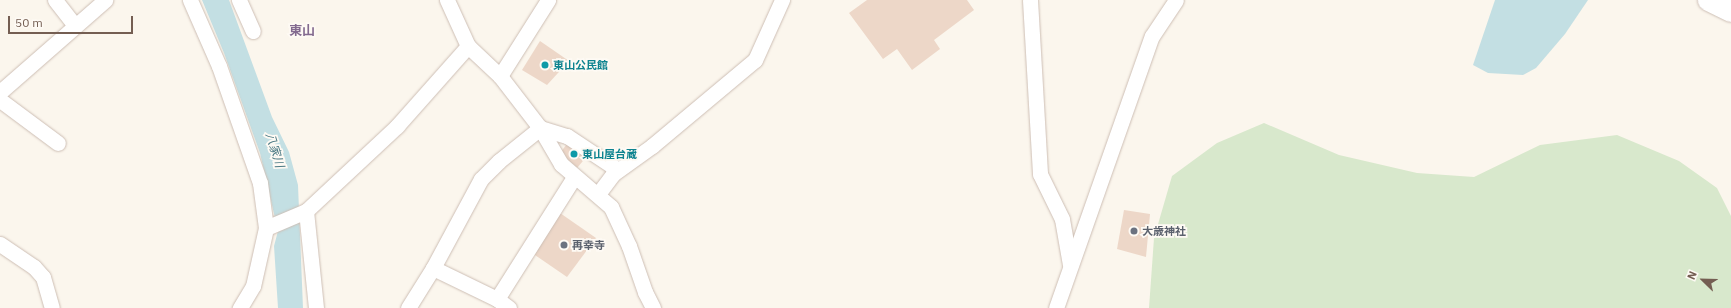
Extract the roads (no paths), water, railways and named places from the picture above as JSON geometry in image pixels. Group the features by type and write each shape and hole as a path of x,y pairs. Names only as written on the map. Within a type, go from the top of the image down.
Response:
{"main road":[{"path":"1708,0 1731,11"}],"street":[{"path":"55,0 76,26"},
{"path":"58,144 2,103 76,26 105,0"},
{"path":"190,0 220,66 260,183 266,228 253,286 240,308"},
{"path":"239,0 253,31"},
{"path":"447,0 468,46 500,76 540,128 562,164 574,177 598,194 611,207 629,246 644,292 653,308"},
{"path":"500,76 548,0"},
{"path":"598,194 618,170 652,146 755,60 782,0"},
{"path":"1030,0 1040,174 1062,219 1070,268"},
{"path":"1056,308 1152,36 1176,0"},
{"path":"266,228 306,211 397,126 468,46"},
{"path":"540,128 567,136 618,170"},
{"path":"408,308 433,268 481,179 499,161 540,128"},
{"path":"433,268 501,304 574,177"},
{"path":"306,211 316,308"},
{"path":"0,244 34,267 43,276 52,308"}],"water":[{"name":"八家川","path":"202,0 229,0 272,117 289,152 298,185 303,308 278,308 274,246 278,231 260,153 224,53"},
{"path":"1495,0 1588,0 1565,34 1536,68 1523,75 1488,73 1473,65"}],"place":[{"name":"東山公民館","path":"545,65"},
{"name":"東山屋台蔵","path":"574,154"},
{"name":"大歳神社","path":"1134,231"},
{"name":"再幸寺","path":"564,245"}],"district":[{"name":"東山","path":"302,31"}]}
